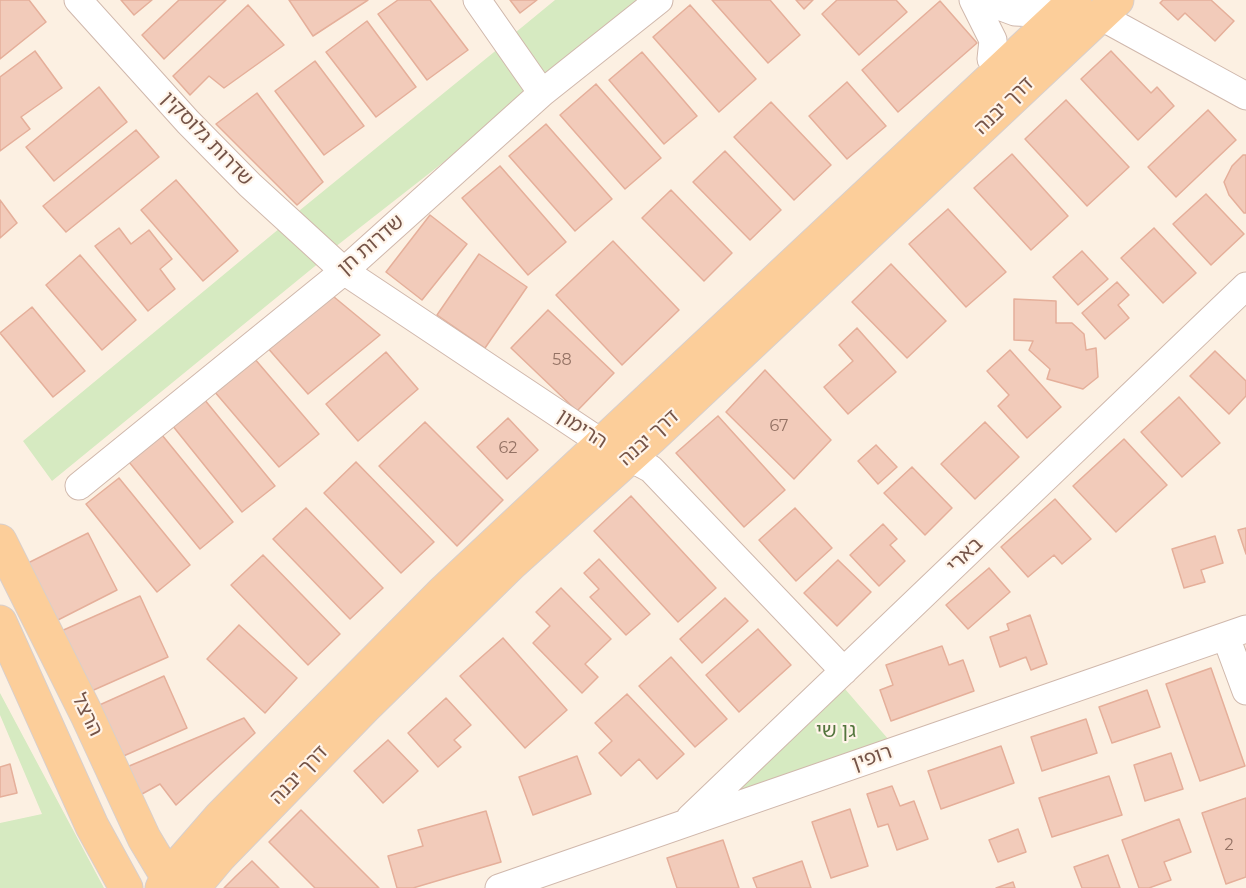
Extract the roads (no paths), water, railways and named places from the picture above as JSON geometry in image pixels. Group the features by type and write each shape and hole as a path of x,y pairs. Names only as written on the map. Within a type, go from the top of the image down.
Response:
{"main road":[{"name":"דרך יבנה","path":"174,886 220,856 364,708 511,564 615,450 1013,56 1088,8"},
{"name":"דרך יבנה","path":"174,886 221,816 442,593 615,450 652,437 1069,44 1088,8"},
{"name":"הרצל","path":"0,542 87,715 144,838 174,886"},
{"name":"הרצל","path":"0,622 92,826 126,888"},
{"path":"144,838 171,835 221,816"}],"street":[{"name":"שדרות גלוסקין","path":"78,0 196,130 258,193 344,271"},
{"path":"477,0 542,93"},
{"name":"שדרות חן","path":"78,486 344,271 542,93 659,0"},
{"path":"973,0 993,40 991,58 1013,56"},
{"path":"983,0 1015,12 1088,8 1246,96"},
{"name":"הרימון","path":"344,271 615,450 651,469 844,670"},
{"name":"בארי","path":"685,823 1246,286"},
{"path":"1236,633 1246,691"},
{"name":"רופין","path":"499,888 1236,633"}],"park label":[{"name":"גן שי","path":"836,731"}]}
